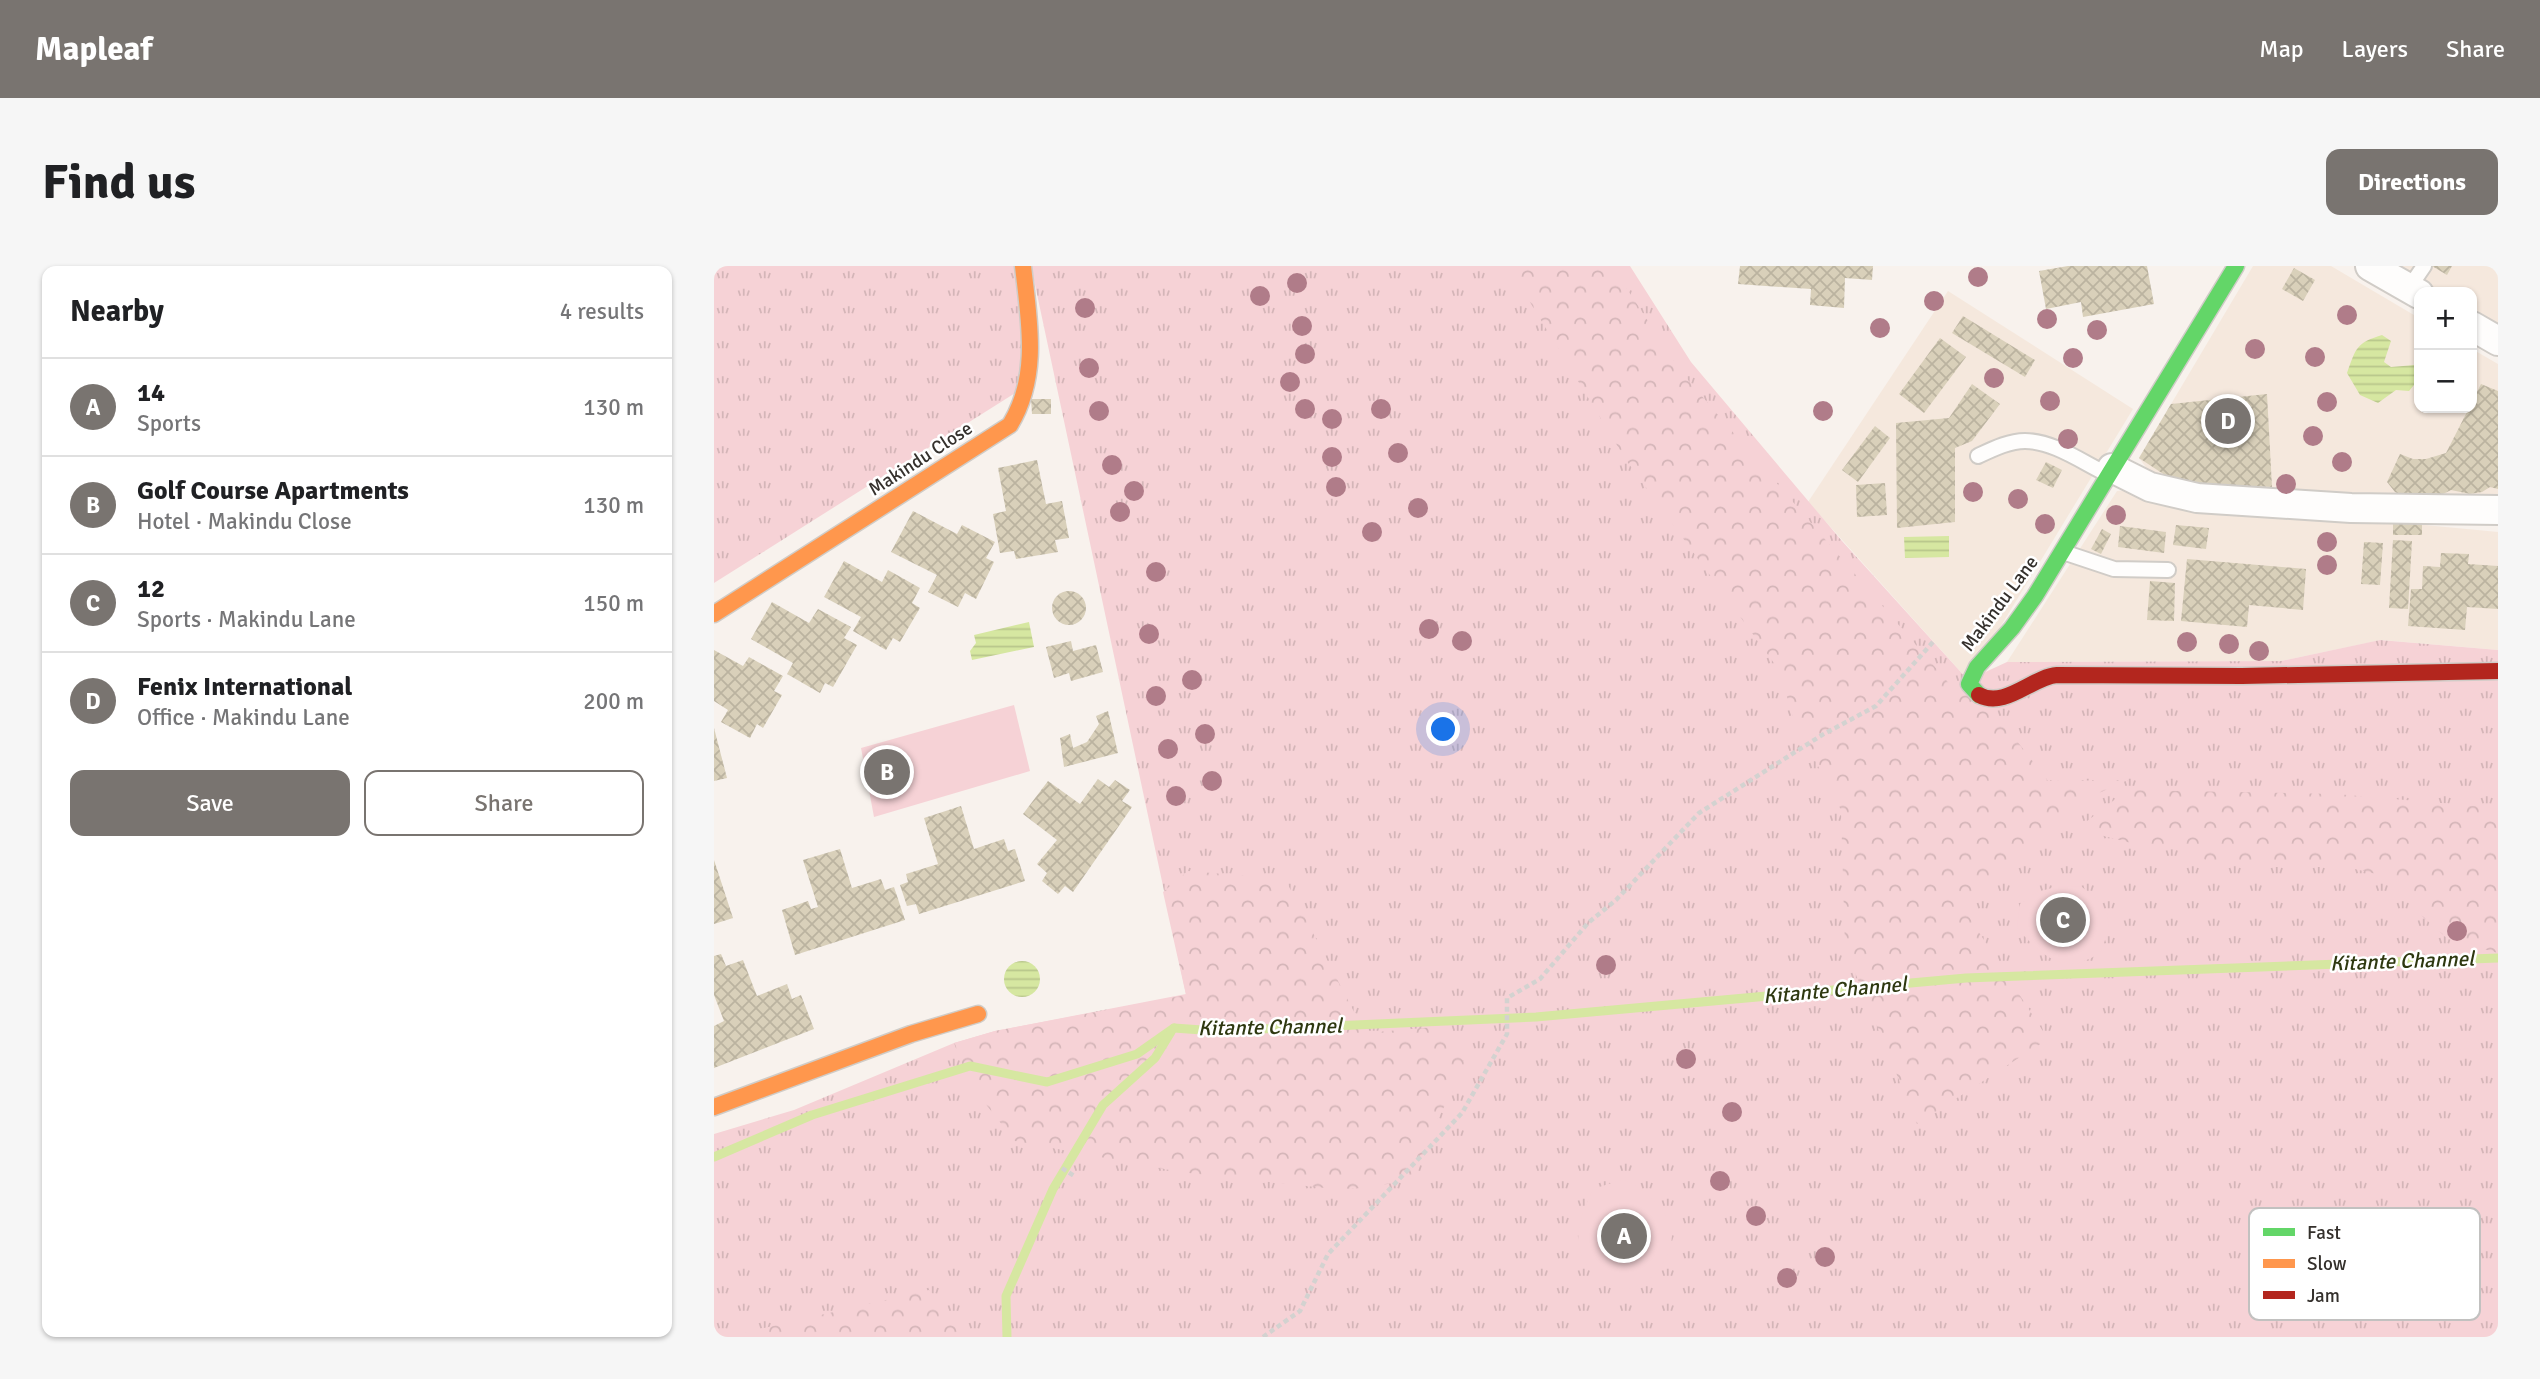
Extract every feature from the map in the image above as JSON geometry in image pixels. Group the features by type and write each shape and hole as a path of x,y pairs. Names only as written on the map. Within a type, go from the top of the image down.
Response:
{"street":[{"name":"Makindu Close","path":"714,614 1010,425 1023,405 1031,358 1023,266"},
{"name":"Makindu Lane","path":"2236,266 2027,607 1977,667 1969,684 1978,696 1986,700 1996,700 2048,676 2060,674 2136,677 2498,671"},
{"path":"2370,266 2417,283"},
{"path":"2477,329 2498,341"},
{"path":"2110,471 2150,487 2197,498 2365,508 2498,510"},
{"path":"714,1107 911,1034 978,1014"}],"lane":[{"path":"1978,456 2005,444 2026,441 2054,448 2110,471"},
{"path":"2062,552 2114,569 2168,570"}],"path":[{"path":"1263,1337 1300,1311 1328,1254 1462,1113 1507,1034 1507,998 1540,979 1588,923 1616,900 1699,813 1822,735 1876,706 1933,642"},
{"path":"1062,1167 1074,1176"}],"shaded area":[{"path":"2253,266 2331,266 2414,315 2414,413 2477,413 2477,352 2498,364 2498,502 2460,503 2177,483 2154,478 2139,458"},
{"path":"2389,266 2498,266 2498,329 2477,317 2477,287 2425,287"},
{"path":"1948,291 2133,409 1968,680 1808,502"},
{"path":"2382,335 2391,341 2384,362 2391,367 2414,365 2414,385 2409,391 2396,390 2378,403 2360,395 2347,373 2358,348"},
{"path":"2129,490 2177,508 2393,522 2498,532 2498,650 2381,640 2281,661 2007,662 2117,491"},
{"path":"1949,536 1949,557 1905,558 1904,537"},
{"path":"1029,622 1034,647 972,660 970,651 976,643 974,635"},
{"path":"1022,961 1035,966 1040,979 1035,992 1022,997 1009,992 1004,979 1009,966"}],"green space":[{"path":"714,266 1022,266 1023,388 714,583"},
{"path":"1031,266 1630,266 1691,362 1842,541 1968,680 2007,662 2281,661 2380,640 2498,650 2498,1337 714,1337 714,1134 794,1110 954,1043 995,1031 1186,994"},
{"path":"1508,266 1612,266 1682,373 1959,695 1982,696 2048,781 2128,780 2090,797 1960,903 2048,1039 1917,1124 1845,948 1841,810 1794,720 1779,670 1626,460"},
{"path":"1014,705 1030,771 874,817 861,748"},
{"path":"2127,790 2336,794 2498,808 2498,953 2448,939 2414,909 2400,889 2385,876 2346,867 2263,867 2213,863 2180,849 2158,850 2077,829"},
{"path":"1188,871 1285,879 1365,1033 1435,1027 1467,1065 1432,1129 1415,1179 1365,1188 1334,1189 1180,1172 1015,1141 969,1083 954,1043 995,1031 1186,995 1163,892"},
{"path":"2059,886 2082,887 2097,899 2107,913 2109,929 2100,954 2079,963 2069,964 2052,959 2036,948 2017,927 2020,904 2037,892"},
{"path":"1624,1179 1648,1195 1666,1215 1672,1239 1660,1267 1648,1280 1631,1288 1619,1288 1601,1280 1583,1259 1578,1237 1593,1189"},
{"path":"929,1290 970,1337 731,1337 734,1335"}],"building":[{"path":"1740,266 1873,266 1872,280 1845,278 1844,308 1810,305 1811,289 1738,284"},
{"path":"2068,266 2147,266 2154,304 2083,317 2081,302 2046,309 2039,271"},
{"path":"2432,266 2452,266 2447,275"},
{"path":"2294,268 2315,280 2303,301 2282,289"},
{"path":"1963,316 2035,360 2025,377 1952,333"},
{"path":"1940,338 1966,357 1924,413 1899,394"},
{"path":"1972,384 2000,404 1972,441 1955,448 1955,522 1897,528 1896,423 1949,418"},
{"path":"2481,384 2498,391 2498,489 2490,487 2470,494 2451,490 2441,495 2405,497 2395,492 2387,482 2400,454 2413,459 2426,459 2446,453 2466,413 2477,413 2477,392"},
{"path":"2267,394 2272,487 2177,483 2139,458 2171,404"},
{"path":"1031,399 1051,399 1051,414 1032,414"},
{"path":"1875,426 1890,438 1858,482 1842,470"},
{"path":"1037,460 1046,504 1062,501 1069,538 1055,540 1058,552 1016,559 1014,551 1000,553 993,514 1006,511 998,468"},
{"path":"2046,462 2062,470 2053,488 2036,480"},
{"path":"1885,483 1887,515 1857,517 1856,485"},
{"path":"913,511 957,534 962,525 995,542 986,558 994,562 976,599 965,593 958,607 928,592 937,575 891,552"},
{"path":"2393,522 2422,522 2422,535 2393,535"},
{"path":"2176,525 2209,528 2206,549 2173,545"},
{"path":"2120,526 2166,532 2164,553 2118,547"},
{"path":"2102,529 2111,534 2101,554 2091,549"},
{"path":"2393,540 2412,541 2408,609 2389,608"},
{"path":"2364,542 2383,543 2380,585 2361,584"},
{"path":"2441,553 2469,554 2468,564 2498,566 2498,609 2467,607 2465,630 2408,626 2411,589 2422,589 2423,566 2440,567"},
{"path":"2187,559 2306,569 2303,610 2249,605 2247,627 2181,621"},
{"path":"844,561 882,582 888,570 920,588 912,603 920,608 900,642 893,638 886,650 853,631 861,617 824,597"},
{"path":"2150,581 2175,583 2174,621 2147,620"},
{"path":"1069,591 1081,596 1086,608 1081,620 1069,625 1057,620 1052,608 1057,596"},
{"path":"772,602 809,623 818,609 851,627 844,638 857,645 833,687 825,683 820,693 787,674 793,663 751,639"},
{"path":"1071,641 1073,651 1096,645 1103,672 1071,681 1069,673 1054,678 1046,647"},
{"path":"714,650 743,666 749,657 783,676 774,691 782,695 763,728 757,724 750,738 721,722 728,710 714,701"},
{"path":"1108,711 1118,753 1064,767 1060,738 1070,734 1073,748 1087,742 1099,724 1096,716"},
{"path":"714,728 727,778 714,781"},
{"path":"1098,779 1109,787 1115,780 1130,790 1122,801 1132,807 1073,892 1065,886 1058,894 1042,881 1047,873 1037,864 1057,840 1023,814 1048,781 1080,804"},
{"path":"961,806 974,849 1004,839 1008,851 1015,849 1025,881 919,914 916,904 907,906 900,885 908,882 906,874 938,864 924,818"},
{"path":"840,849 852,888 881,879 885,890 894,887 905,920 795,955 782,910 808,901 811,909 818,907 803,860"},
{"path":"714,860 733,918 714,924"},
{"path":"721,954 726,966 743,960 757,996 787,984 792,999 801,995 814,1029 714,1068 714,1026 724,1021 714,995 714,956"}],"waterway":[{"name":"Kitante Channel","path":"1174,1028 1216,1031 1536,1017 1966,978 2498,958"},
{"path":"714,1157 812,1115 970,1066 1047,1082 1137,1054 1174,1028"},
{"path":"1007,1337 1006,1296 1053,1189 1103,1105 1155,1058 1171,1032"}],"traffic: fast":[{"path":"1979,695 1969,684 1977,667 2012,628 2035,596 2236,266"}],"traffic: slow":[{"path":"714,614 1010,425 1026,387 1029,367 1029,327 1023,266"},
{"path":"714,1107 911,1034 978,1014"}],"traffic: jam":[{"path":"1979,695 1999,698 2057,675 2242,676 2498,671"}],"place":[{"name":"Fenix International","path":"2228,421"},
{"name":"Golf Course Apartments","path":"887,772"},
{"name":"12","path":"2063,920"},
{"name":"14","path":"1624,1236"}]}
